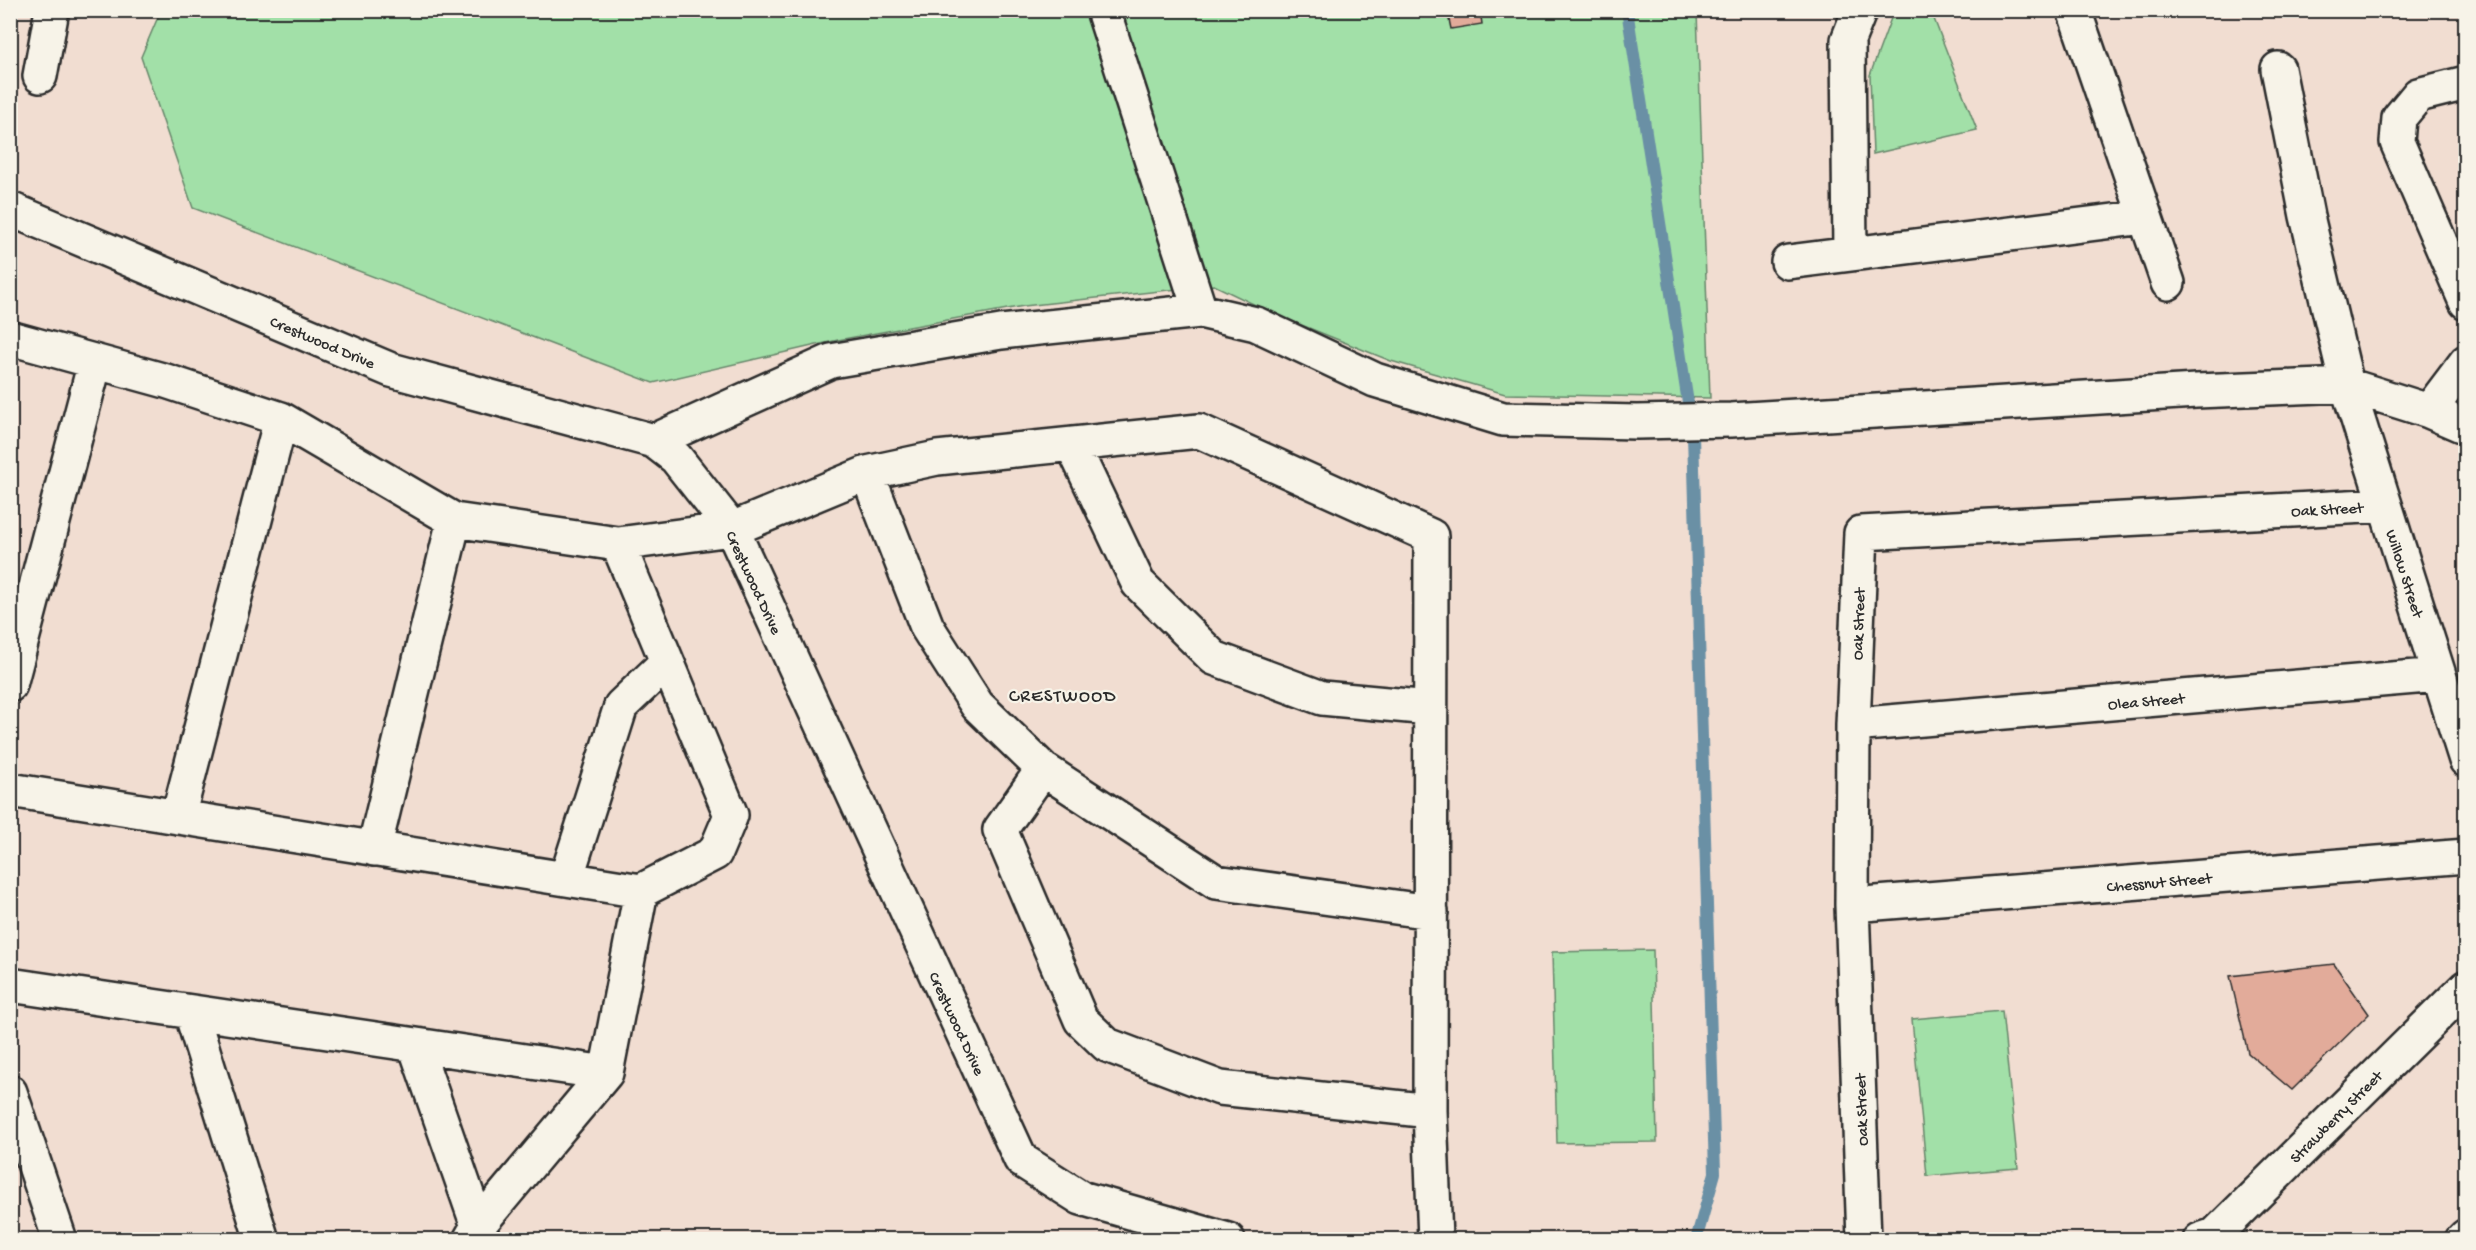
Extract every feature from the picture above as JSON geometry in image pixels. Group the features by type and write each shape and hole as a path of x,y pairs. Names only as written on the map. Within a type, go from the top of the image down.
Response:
{"street":[{"path":"40,76 52,10"},
{"path":"1103,10 1200,311"},
{"path":"1850,254 1848,40 1860,10"},
{"path":"2074,10 2168,283"},
{"name":"Willow Street","path":"2278,69 2307,216 2347,385 2466,760"},
{"path":"2466,83 2418,94 2399,118 2397,142 2466,302"},
{"name":"Crestwood Drive","path":"10,209 391,370 654,441 676,458 732,529 1021,1161 1081,1198 1228,1239"},
{"path":"1788,262 2145,217"},
{"path":"654,441 831,361 1000,332 1200,311 1256,324 1375,380 1503,419 1637,422 1731,420 2196,391 2347,385 2429,411 2466,427"},
{"path":"10,338 165,381 281,418 454,520 618,544 732,529 867,473 937,458 1199,431 1431,536 1430,1111 1435,1239"},
{"path":"10,685 95,362"},
{"path":"2429,411 2466,362"},
{"path":"177,817 281,418"},
{"path":"1072,444 1138,583 1214,658 1322,698 1430,708"},
{"path":"867,473 927,627 977,705 1043,769 1216,882 1431,912"},
{"name":"Oak Street","path":"1864,1239 1851,905 1853,725 1861,533 2385,505"},
{"path":"374,849 454,520"},
{"path":"10,790 641,891 715,854 731,815 618,544"},
{"path":"567,879 621,706 666,663"},
{"name":"Olea Street","path":"1853,725 2439,675"},
{"path":"1043,769 1000,830 1081,1020 1107,1045 1220,1088 1430,1111"},
{"name":"Chessnut Street","path":"1851,905 2466,856"},
{"path":"474,1232 606,1073 641,891"},
{"path":"10,985 606,1073"},
{"name":"Strawberry Street","path":"2212,1238 2466,987"},
{"path":"191,1012 262,1239"},
{"path":"415,1045 474,1232"},
{"path":"10,1092 60,1239"},
{"path":"2462,1239 2466,1236"}],"green space":[{"path":"161,10 1697,11 1710,398 1505,394 1391,361 1274,314 1214,285 1024,306 838,340 653,383 193,208 141,57"},
{"path":"1894,10 1931,11 1977,130 1873,154 1870,75"},
{"path":"1653,950 1657,1142 1557,1143 1552,952"},
{"path":"2002,1011 2018,1168 1927,1176 1912,1019"}],"building":[{"path":"1447,10 1480,10 1482,24 1451,29"},
{"path":"2334,964 2369,1014 2292,1090 2248,1053 2230,976"}],"waterway":[{"path":"1627,10 1693,435 1715,1173 1696,1240"}],"district":[{"name":"CRESTWOOD","path":"1063,695"}]}
